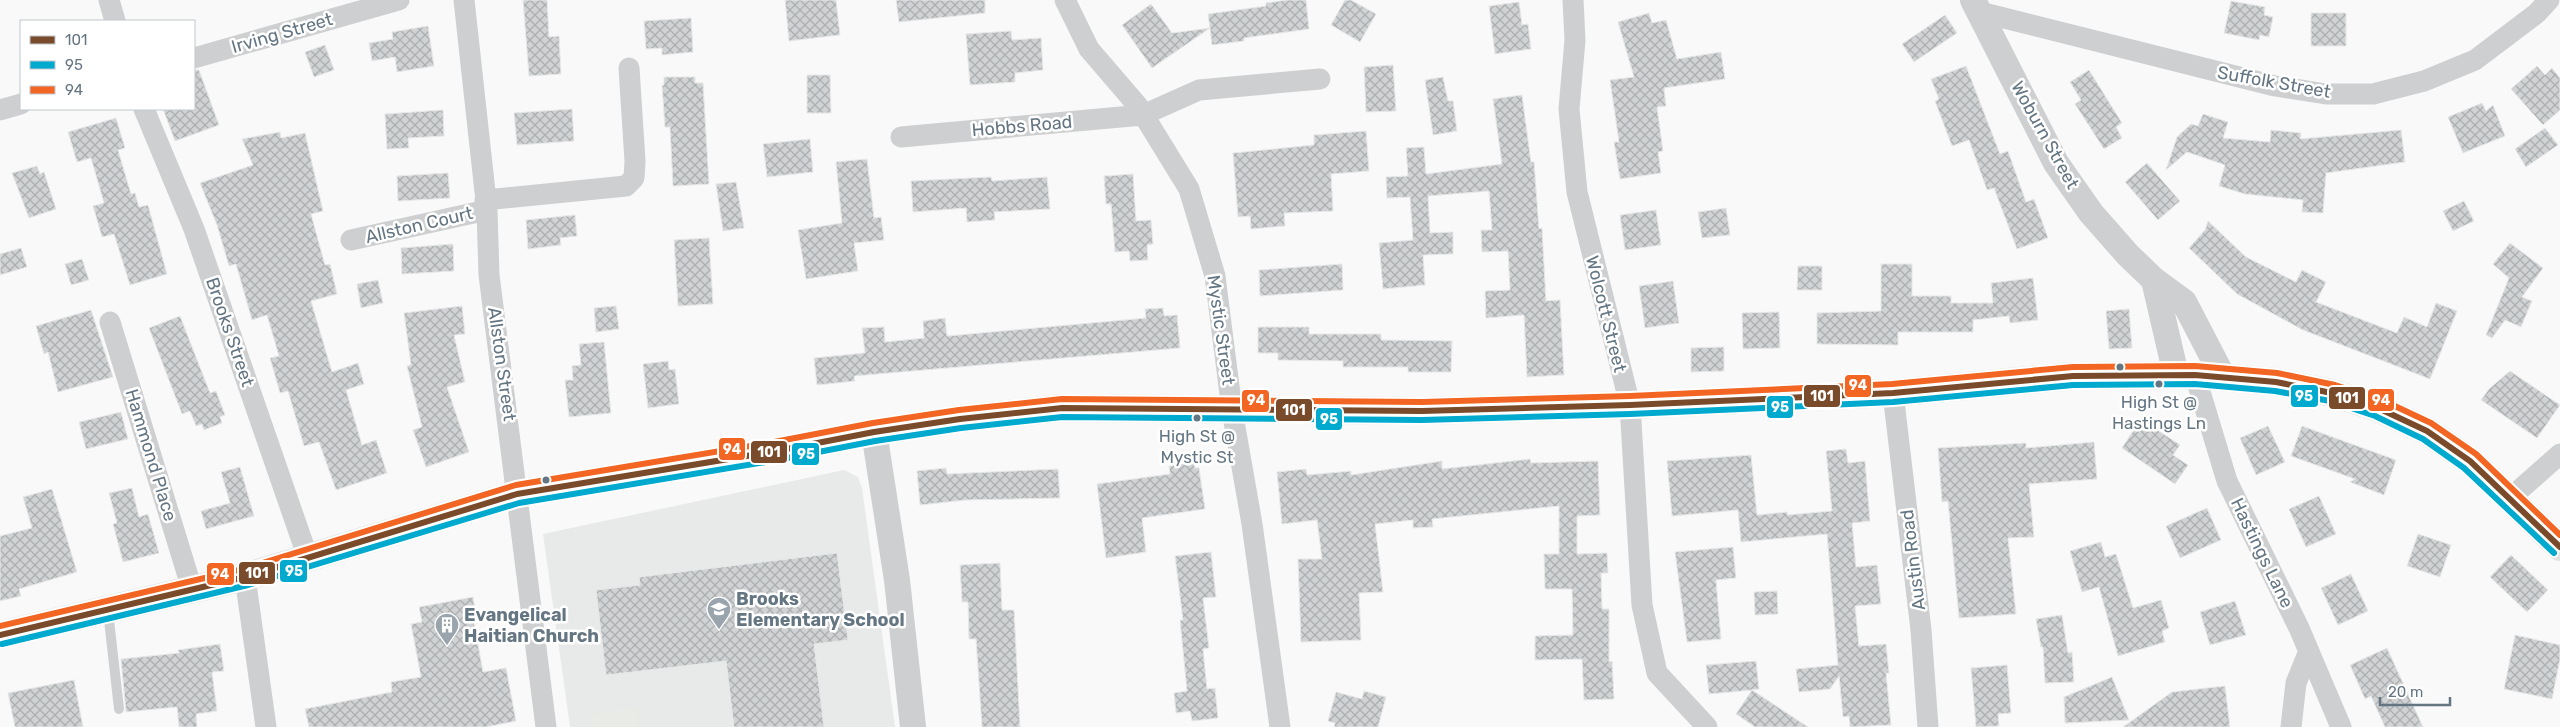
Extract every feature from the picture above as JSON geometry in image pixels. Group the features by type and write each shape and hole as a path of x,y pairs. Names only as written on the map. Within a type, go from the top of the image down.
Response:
{"main road":[{"path":"0,635 245,577 517,494 771,452 874,432 960,419 1062,408 1422,411 1630,405 1893,393 2073,376 2186,375 2223,377 2276,382 2332,393 2378,408 2427,431 2470,461 2560,547"}],"street":[{"path":"108,0 115,20"},
{"name":"Irving Street","path":"195,58 400,0"},
{"name":"Allston Street","path":"464,0 486,205 490,274 546,727"},
{"name":"Mystic Street","path":"1065,0 1090,49 1143,116 1189,189 1215,276 1232,410 1252,524 1280,727"},
{"name":"Wolcott Street","path":"1573,0 1575,40 1569,109 1577,192 1630,405 1642,605 1657,674 1707,727"},
{"name":"Suffolk Street","path":"1977,6 2276,86 2326,94 2373,94 2424,81 2475,60 2536,13 2548,0"},
{"name":"Woburn Street","path":"1977,6 2056,163 2091,213 2128,255 2154,280 2184,302 2223,377"},
{"name":"Allston Court","path":"351,240 486,205 626,186 634,178 635,161 629,68"},
{"name":"Hobbs Road","path":"902,137 1143,116 1199,90 1320,79"},
{"path":"0,110 20,104"},
{"name":"Brooks Street","path":"144,110 194,229 308,558"},
{"path":"2154,280 2186,375"},
{"name":"Hammond Place","path":"110,322 192,589"},
{"name":"Hastings Lane","path":"2186,375 2228,481 2308,651 2341,727"},
{"name":"Austin Road","path":"1893,393 1921,630 1928,727"},
{"path":"874,432 897,580 913,727"},
{"path":"2509,499 2560,454"},
{"path":"245,577 266,727"},
{"path":"2291,727 2296,683 2308,651"}],"lane":[{"path":"108,610 120,709"}],"shaded area":[{"name":"Brooks Elementary School","path":"844,470 858,477 862,488 895,727 570,727 543,534"},
{"path":"636,709 638,727 593,727 592,713"}],"building":[{"path":"523,0 547,0 549,37 559,36 561,74 529,76"},
{"path":"785,0 836,0 840,35 789,41"},
{"path":"896,0 985,0 985,13 899,22"},
{"path":"1287,0 1306,0 1309,29 1244,38 1244,41 1212,45 1208,14 1266,6 1266,3"},
{"path":"1345,0 1351,0 1376,14 1360,42 1331,25"},
{"path":"2231,1 2265,7 2264,15 2273,17 2269,37 2260,35 2259,40 2224,33"},
{"path":"1519,2 1522,25 1528,24 1531,49 1495,54 1489,6"},
{"path":"1151,4 1172,33 1210,28 1152,68 1122,25"},
{"path":"1649,13 1652,23 1666,20 1677,59 1721,52 1725,79 1664,88 1666,106 1657,107 1663,151 1658,152 1661,173 1620,179 1614,142 1619,142 1610,80 1634,77 1618,22"},
{"path":"2311,13 2346,13 2346,46 2311,46"},
{"path":"1945,15 1957,33 1914,62 1902,44"},
{"path":"691,18 693,52 662,55 662,48 646,49 644,21"},
{"path":"428,26 434,66 397,72 395,57 372,61 369,43 393,39 392,32"},
{"path":"1011,31 1012,40 1041,38 1043,70 1015,73 1015,82 970,85 966,34"},
{"path":"325,45 334,70 314,77 305,52"},
{"path":"1393,65 1396,111 1366,112 1364,67"},
{"path":"1966,66 2000,154 2008,151 2026,202 2034,199 2048,238 2017,249 1994,188 1987,190 1969,140 1952,146 1935,101 1939,99 1931,79"},
{"path":"2537,66 2545,75 2552,68 2560,78 2560,110 2543,125 2511,89"},
{"path":"195,70 199,70 219,125 175,141 163,110 195,110"},
{"path":"2089,70 2122,123 2116,127 2122,138 2104,149 2075,104 2081,100 2070,82"},
{"path":"807,75 830,75 831,113 807,113"},
{"path":"664,77 695,77 695,83 703,83 709,184 673,186 670,127 665,127 662,85 664,85"},
{"path":"1443,77 1448,101 1453,101 1457,131 1433,135 1425,80"},
{"path":"1522,95 1531,162 1534,162 1539,229 1542,228 1546,301 1560,300 1564,375 1527,377 1524,315 1486,318 1485,291 1510,290 1508,251 1482,252 1481,230 1492,230 1489,191 1428,196 1430,233 1453,232 1453,254 1423,255 1425,285 1383,289 1379,243 1413,240 1410,197 1387,198 1386,177 1408,176 1406,148 1424,147 1426,174 1502,164 1493,99"},
{"path":"2482,103 2486,111 2493,105 2505,136 2463,153 2448,117"},
{"path":"572,109 574,141 517,145 514,113"},
{"path":"443,110 444,136 408,138 409,148 387,149 385,114"},
{"path":"2203,114 2228,122 2223,138 2270,142 2271,130 2301,133 2300,139 2401,130 2405,162 2326,173 2323,213 2302,212 2303,200 2245,194 2219,186 2225,165 2187,152 2166,170 2177,137 2191,124 2198,126"},
{"path":"116,118 125,148 118,150 131,194 135,193 139,207 148,205 167,274 130,285 114,234 102,237 93,206 104,203 91,158 77,162 68,132"},
{"path":"2545,128 2558,145 2526,167 2515,149"},
{"path":"1366,131 1369,171 1331,174 1333,211 1284,213 1285,226 1251,229 1250,216 1238,217 1233,153 1314,145 1314,135"},
{"path":"280,132 281,138 305,133 323,211 311,214 325,265 330,264 337,294 311,301 332,372 358,363 364,384 346,390 362,445 376,440 387,473 336,490 319,442 304,446 288,391 280,393 270,358 279,356 267,315 252,320 236,264 229,266 217,225 200,183 253,165 242,139"},
{"path":"810,139 813,172 767,177 763,144"},
{"path":"867,159 874,218 881,217 884,240 854,243 858,271 806,279 798,230 842,223 836,162"},
{"path":"2147,163 2180,201 2158,220 2125,182"},
{"path":"37,166 40,174 44,172 56,209 29,218 12,173"},
{"path":"448,173 450,198 398,201 397,176"},
{"path":"1133,174 1136,221 1151,220 1153,244 1147,245 1148,260 1130,261 1129,251 1115,252 1111,204 1106,204 1104,176"},
{"path":"991,177 992,181 1047,177 1050,209 994,212 995,220 967,222 966,208 913,212 911,181"},
{"path":"736,182 744,228 723,231 716,184"},
{"path":"2464,201 2474,221 2453,231 2443,211"},
{"path":"1726,208 1730,235 1702,238 1698,212"},
{"path":"1656,210 1661,245 1625,250 1620,215"},
{"path":"575,215 577,236 560,238 561,245 528,249 526,220"},
{"path":"2208,221 2246,257 2296,282 2302,270 2326,282 2316,302 2397,333 2404,317 2427,327 2436,303 2457,311 2430,379 2303,330 2237,294 2189,248 2205,230"},
{"path":"709,238 713,304 678,306 674,240"},
{"path":"2510,243 2543,268 2522,297 2532,301 2521,327 2505,320 2492,338 2486,335 2509,278 2493,264"},
{"path":"453,244 454,271 402,274 401,248"},
{"path":"21,248 27,267 0,275 0,254"},
{"path":"82,259 89,280 71,285 65,264"},
{"path":"1342,264 1343,290 1260,296 1259,270"},
{"path":"1881,264 1912,264 1912,296 1951,296 1951,303 1993,303 1991,283 2033,278 2038,320 2010,323 2009,316 1973,320 1973,332 1898,332 1898,345 1817,344 1817,313 1881,311"},
{"path":"1798,266 1822,266 1822,290 1797,290"},
{"path":"378,280 383,303 361,308 357,284"},
{"path":"1673,281 1679,323 1645,328 1639,286"},
{"path":"462,306 465,334 454,335 465,382 447,387 469,452 426,467 413,430 422,427 407,366 411,365 404,313"},
{"path":"616,306 619,329 596,332 594,308"},
{"path":"1163,308 1164,316 1177,315 1180,348 854,376 855,381 817,385 814,358 865,353 862,328 884,327 885,342 924,338 923,321 945,318 947,336 1146,318 1145,309"},
{"path":"2129,309 2132,348 2109,349 2106,311"},
{"path":"91,310 113,377 58,392 48,352 44,354 36,326"},
{"path":"1779,312 1780,348 1743,349 1742,313"},
{"path":"180,316 210,393 216,391 225,415 220,417 222,423 204,430 202,424 196,426 190,411 182,414 149,328"},
{"path":"1258,327 1309,327 1309,334 1381,334 1381,340 1452,341 1451,372 1408,372 1408,367 1343,367 1343,361 1278,360 1278,353 1258,353"},
{"path":"604,342 611,413 569,417 565,380 573,380 572,366 581,365 579,344"},
{"path":"1724,347 1724,371 1691,372 1691,348"},
{"path":"668,361 669,370 675,369 679,404 648,408 643,364"},
{"path":"2510,371 2560,405 2537,438 2481,400 2489,389"},
{"path":"121,412 128,439 86,449 79,422"},
{"path":"2141,419 2180,445 2173,455 2188,465 2175,484 2122,448"},
{"path":"2268,426 2285,462 2256,475 2240,438"},
{"path":"2302,426 2396,460 2384,495 2350,482 2355,479 2291,456"},
{"path":"2094,442 2097,479 2029,484 2034,537 2008,538 2016,614 1959,618 1948,501 1942,502 1938,448 2026,443 2026,448"},
{"path":"1846,449 1848,463 1865,461 1870,521 1852,523 1856,567 1877,565 1881,604 1855,606 1859,646 1886,644 1889,673 1886,673 1891,725 1850,727 1849,716 1843,717 1839,676 1830,689 1799,692 1796,669 1838,665 1827,534 1741,542 1738,510 1672,516 1667,461 1751,455 1757,515 1787,512 1787,515 1832,511 1826,451"},
{"path":"1530,459 1531,463 1598,461 1600,515 1577,516 1577,554 1607,553 1608,573 1601,573 1602,609 1609,609 1609,662 1612,661 1614,699 1584,700 1582,659 1535,660 1535,636 1573,635 1572,589 1545,589 1544,554 1559,554 1559,506 1432,519 1433,527 1413,528 1413,520 1375,524 1383,592 1359,593 1361,640 1301,642 1298,559 1322,559 1317,520 1282,524 1277,472 1306,469 1307,475 1351,471 1351,475 1442,461 1442,469"},
{"path":"1194,462 1195,468 1199,468 1205,509 1142,518 1146,552 1106,558 1097,484 1170,474 1169,466"},
{"path":"240,467 254,516 206,529 201,511 230,503 221,472"},
{"path":"946,468 947,474 1058,469 1060,498 966,500 920,505 917,471"},
{"path":"132,488 139,517 148,514 159,553 123,562 113,524 117,523 109,493"},
{"path":"52,489 77,572 19,589 21,596 0,601 0,536 32,528 23,497"},
{"path":"2319,496 2336,534 2306,547 2289,509"},
{"path":"2207,508 2221,540 2180,558 2166,526"},
{"path":"2418,534 2451,545 2440,577 2407,566"},
{"path":"2101,542 2105,557 2116,554 2133,608 2161,600 2169,628 2162,631 2165,642 2118,656 2099,587 2082,592 2070,551"},
{"path":"1733,547 1736,578 1716,580 1721,639 1687,642 1675,552"},
{"path":"1211,552 1216,597 1203,598 1209,648 1203,649 1207,689 1215,688 1218,718 1192,721 1190,711 1176,713 1174,693 1187,691 1180,620 1183,620 1175,556"},
{"path":"837,553 848,640 814,644 824,727 734,727 726,661 606,675 596,590 640,585 639,577"},
{"path":"2511,555 2548,590 2527,612 2490,577"},
{"path":"1000,563 1002,610 1014,610 1020,727 982,727 976,639 969,639 968,602 962,602 960,565"},
{"path":"2351,574 2368,611 2338,625 2321,588"},
{"path":"1777,591 1778,614 1755,615 1754,592"},
{"name":"Evangelical Haitian Church","path":"473,597 476,616 473,617 483,672 506,668 516,721 486,727 309,727 305,709 392,692 391,682 421,677 411,624 422,622 419,607"},
{"path":"2235,601 2246,635 2210,645 2200,612"},
{"path":"2062,615 2068,653 2072,652 2074,682 2045,683 2043,647 2041,647 2036,619"},
{"path":"2515,635 2560,645 2560,659 2552,699 2504,689"},
{"path":"220,644 224,671 212,672 217,711 196,714 197,727 179,727 177,707 126,712 121,659 179,653 178,650"},
{"path":"2387,648 2423,727 2385,727 2371,696 2365,699 2350,665"},
{"path":"1756,661 1759,689 1709,694 1706,665"},
{"path":"2007,665 2011,713 1998,714 1999,726 1976,727 1971,668"},
{"path":"2112,677 2129,720 2065,723 2064,697"},
{"path":"74,680 83,727 15,727 8,693"},
{"path":"2225,686 2230,727 2123,727 2172,692"},
{"path":"1752,690 1808,727 1755,727 1736,714"},
{"path":"1364,691 1386,697 1378,727 1334,727 1335,723 1328,721 1336,692 1362,699"}],"transit line":[{"name":"94","path":"0,626 243,569 516,485 769,443 873,423 959,410 1062,399 1422,402 1630,396 1892,384 2073,367 2195,366 2277,373 2335,385 2382,400 2431,423 2476,454 2560,535"},
{"name":"101","path":"0,635 245,577 517,494 771,452 874,432 960,419 1062,408 1422,411 1630,405 1893,393 2073,376 2195,375 2276,382 2332,393 2378,408 2427,431 2470,461 2560,547"},
{"name":"95","path":"2,644 248,585 519,503 772,461 875,441 961,428 1062,417 1422,420 1630,414 1893,402 2073,385 2195,384 2275,391 2330,401 2375,416 2423,439 2464,468 2554,553"}],"place":[{"name":"High St @ Hastings Ln","path":"2159,384"},
{"name":"High St @ Mystic St","path":"1197,418"},
{"name":"Brooks Elementary School","path":"719,630"},
{"name":"Evangelical Haitian Church","path":"447,646"}]}
